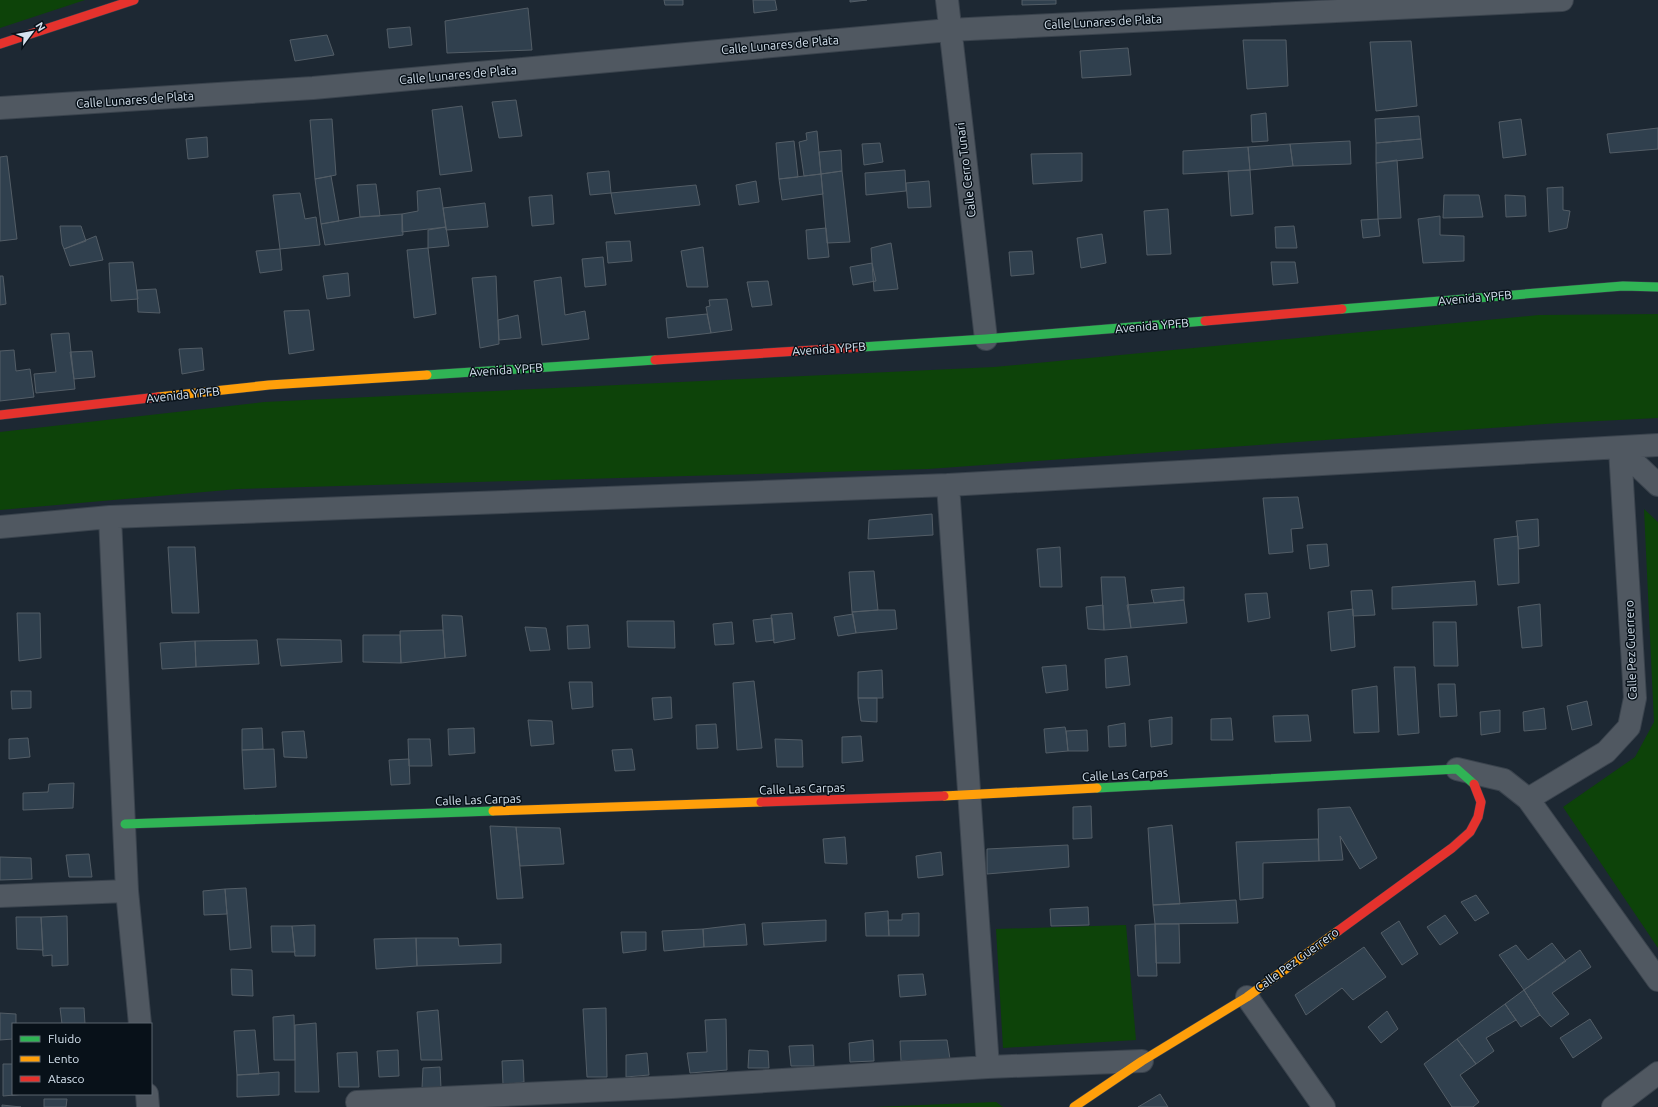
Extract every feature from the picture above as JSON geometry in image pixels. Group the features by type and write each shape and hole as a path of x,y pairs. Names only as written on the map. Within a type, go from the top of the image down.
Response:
{"street":[{"path":"0,44 134,0"},
{"name":"Calle Cerro Tunari","path":"947,0 949,30 986,339"},
{"name":"Calle Lunares de Plata","path":"0,108 313,88 949,30 1562,0"},
{"name":"Avenida YPFB","path":"0,415 269,385 986,339 1623,286 1658,287"},
{"path":"0,527 110,517 948,485 1620,449 1658,445"},
{"path":"1620,449 1658,485"},
{"name":"Calle Pez Guerrero","path":"1528,799 1606,752 1629,727 1635,698 1620,449"},
{"path":"948,485 988,1067"},
{"path":"110,517 127,891 140,1023"},
{"path":"1457,769 1504,780 1528,799 1658,980"},
{"name":"Calle Pez Guerrero","path":"1074,1107 1142,1061 1247,997 1452,848 1470,832 1478,817 1481,802 1474,783 1457,769"},
{"name":"Calle Las Carpas","path":"125,824 970,795 1457,769"},
{"path":"0,896 127,891"},
{"path":"1247,997 1324,1107"},
{"path":"357,1102 672,1087 988,1067 1142,1061"},
{"path":"1613,1107 1658,1073"},
{"path":"147,1095 148,1107"}],"green space":[{"path":"0,0 85,0 0,28"},
{"path":"1658,314 1658,418 1559,423 928,469 238,489 0,510 0,432 264,402 994,367 1539,315"},
{"path":"1644,509 1658,522 1658,948 1563,807 1635,757 1654,722"},
{"path":"1126,925 1136,1040 1003,1048 996,929"},
{"path":"996,1102 1003,1107 873,1107"}],"building":[{"path":"664,0 683,0 683,5 665,5"},
{"path":"753,0 775,0 777,10 754,13"},
{"path":"850,0 867,0 850,2"},
{"path":"1022,0 1056,0 1056,4 1022,5"},
{"path":"528,8 532,50 447,53 445,21"},
{"path":"410,27 412,45 389,48 387,29"},
{"path":"327,35 334,55 295,61 290,40"},
{"path":"1243,40 1286,40 1288,86 1247,89"},
{"path":"1411,41 1417,106 1376,111 1370,42"},
{"path":"1128,48 1131,75 1082,78 1080,51"},
{"path":"516,100 522,136 499,138 492,102"},
{"path":"462,106 472,171 440,175 432,110"},
{"path":"1266,113 1268,141 1252,142 1251,115"},
{"path":"1419,116 1421,139 1376,143 1375,119"},
{"path":"332,119 336,175 315,179 310,120"},
{"path":"1521,119 1526,155 1503,158 1499,122"},
{"path":"1658,128 1658,149 1610,153 1607,134"},
{"path":"817,131 821,174 804,176 799,142 807,140 806,133"},
{"path":"207,137 208,157 188,159 186,139"},
{"path":"1421,139 1423,158 1376,163 1376,143"},
{"path":"794,141 798,177 779,179 776,143"},
{"path":"1350,141 1351,164 1293,166 1290,144"},
{"path":"880,143 883,162 864,165 862,144"},
{"path":"1290,144 1293,166 1250,170 1248,147"},
{"path":"1248,147 1250,170 1183,174 1183,151"},
{"path":"841,150 842,171 821,174 819,152"},
{"path":"1082,153 1082,181 1033,184 1031,154"},
{"path":"7,156 17,239 0,241 0,157"},
{"path":"1397,160 1401,218 1378,219 1376,163"},
{"path":"905,170 906,191 866,195 865,173"},
{"path":"1250,170 1253,214 1231,216 1228,171"},
{"path":"609,171 611,193 590,195 587,173"},
{"path":"842,171 850,242 827,243 821,174"},
{"path":"821,174 823,194 782,200 779,179"},
{"path":"331,176 339,221 321,224 315,179"},
{"path":"756,181 759,202 739,205 736,185"},
{"path":"929,181 931,207 908,208 906,183"},
{"path":"376,184 380,216 360,217 357,185"},
{"path":"696,185 700,205 615,214 611,193"},
{"path":"1563,187 1563,210 1570,211 1567,228 1549,232 1547,188"},
{"path":"440,188 446,227 402,232 402,214 418,211 417,191"},
{"path":"300,193 305,219 316,217 320,245 280,249 273,195"},
{"path":"552,195 554,224 532,226 529,197"},
{"path":"1444,195 1479,195 1483,217 1443,218"},
{"path":"1505,195 1525,196 1526,216 1506,217"},
{"path":"485,203 488,227 446,230 443,208"},
{"path":"1168,209 1171,254 1147,255 1144,211"},
{"path":"402,214 403,235 325,245 321,224 360,217"},
{"path":"1440,216 1440,235 1464,236 1464,261 1423,263 1418,219"},
{"path":"1378,219 1380,236 1363,238 1361,220"},
{"path":"60,226 81,226 86,241 64,249"},
{"path":"1294,226 1297,248 1276,248 1275,227"},
{"path":"446,227 449,246 428,248 428,230"},
{"path":"826,228 829,257 808,259 806,230"},
{"path":"1102,234 1106,263 1081,268 1077,238"},
{"path":"96,236 103,260 70,266 64,249"},
{"path":"630,241 632,261 608,263 606,242"},
{"path":"891,243 898,289 874,291 871,248"},
{"path":"703,247 708,287 687,287 681,251"},
{"path":"428,248 436,314 414,318 407,250"},
{"path":"280,249 282,270 260,273 256,251"},
{"path":"1032,251 1034,274 1011,276 1009,252"},
{"path":"603,257 606,285 585,287 582,259"},
{"path":"133,262 138,299 111,301 109,263"},
{"path":"1271,262 1295,262 1298,283 1273,285"},
{"path":"872,263 876,281 853,285 850,267"},
{"path":"348,273 350,296 327,299 323,276"},
{"path":"0,276 3,276 6,304 0,305"},
{"path":"496,276 499,344 480,348 472,278"},
{"path":"561,277 565,315 585,311 589,339 542,345 534,281"},
{"path":"768,281 772,305 752,307 747,282"},
{"path":"156,289 160,313 138,312 137,290"},
{"path":"727,299 732,330 711,333 706,307 710,306 709,300"},
{"path":"309,310 314,350 289,354 284,311"},
{"path":"707,314 711,333 668,338 666,318"},
{"path":"518,315 521,338 499,340 498,320"},
{"path":"69,333 75,389 36,393 34,374 56,372 51,334"},
{"path":"202,348 204,370 182,374 179,349"},
{"path":"14,350 16,371 30,369 34,397 0,401 0,351"},
{"path":"92,351 95,377 74,379 70,352"},
{"path":"1298,497 1303,528 1291,529 1293,552 1269,554 1263,498"},
{"path":"932,514 933,535 868,539 869,520"},
{"path":"1538,519 1539,546 1519,549 1516,521"},
{"path":"1518,536 1519,583 1498,585 1494,539"},
{"path":"1327,544 1329,566 1310,569 1307,545"},
{"path":"168,547 195,547 199,613 172,613"},
{"path":"1060,547 1062,587 1040,587 1037,549"},
{"path":"874,571 878,610 852,612 849,572"},
{"path":"1101,577 1125,577 1131,628 1104,630"},
{"path":"1475,581 1477,605 1392,609 1392,587"},
{"path":"1184,587 1184,600 1154,603 1151,590"},
{"path":"1372,590 1375,615 1353,616 1351,591"},
{"path":"1267,593 1270,618 1248,622 1245,594"},
{"path":"1184,600 1187,623 1131,628 1127,605"},
{"path":"1540,604 1542,646 1522,648 1518,607"},
{"path":"1103,605 1104,630 1088,629 1086,607"},
{"path":"1353,609 1355,647 1331,651 1328,612"},
{"path":"895,610 897,629 856,633 852,612"},
{"path":"17,613 40,613 41,658 19,661"},
{"path":"792,613 795,639 774,643 771,615"},
{"path":"853,614 856,633 838,636 834,617"},
{"path":"442,615 462,616 466,656 445,658"},
{"path":"772,618 774,640 756,642 753,620"},
{"path":"627,621 674,621 675,648 628,647"},
{"path":"732,622 734,644 715,645 713,624"},
{"path":"1433,622 1456,622 1458,666 1434,666"},
{"path":"588,625 590,648 568,649 567,626"},
{"path":"525,627 546,628 550,650 530,651"},
{"path":"443,630 445,658 401,663 400,631"},
{"path":"363,635 400,635 401,663 363,662"},
{"path":"277,639 341,640 342,662 281,666"},
{"path":"257,640 259,664 196,667 195,641"},
{"path":"195,641 196,667 162,669 160,643"},
{"path":"1127,656 1130,685 1106,688 1105,659"},
{"path":"1066,665 1068,690 1046,693 1042,667"},
{"path":"1394,667 1415,667 1419,733 1398,735"},
{"path":"882,670 883,698 858,698 858,672"},
{"path":"754,681 762,748 737,750 733,683"},
{"path":"569,682 592,682 593,707 572,709"},
{"path":"1438,684 1455,684 1457,716 1440,717"},
{"path":"1377,686 1379,732 1354,733 1352,690"},
{"path":"11,691 31,691 31,708 12,709"},
{"path":"671,697 672,718 654,720 652,698"},
{"path":"858,698 877,698 877,722 861,721"},
{"path":"1587,701 1592,725 1572,730 1567,706"},
{"path":"1544,708 1546,729 1524,731 1523,712"},
{"path":"1500,710 1500,732 1481,735 1480,712"},
{"path":"1308,715 1311,741 1275,742 1273,716"},
{"path":"1172,717 1172,744 1151,747 1149,720"},
{"path":"1231,718 1233,740 1211,740 1211,719"},
{"path":"528,720 552,721 554,744 531,746"},
{"path":"1125,723 1126,746 1109,747 1108,726"},
{"path":"716,724 718,748 697,749 696,725"},
{"path":"1065,727 1068,751 1046,753 1044,729"},
{"path":"262,728 263,749 242,750 242,729"},
{"path":"474,728 475,753 449,755 448,729"},
{"path":"1087,730 1088,751 1068,751 1066,731"},
{"path":"304,731 307,758 284,757 282,732"},
{"path":"861,736 863,761 842,763 842,737"},
{"path":"28,738 30,757 9,759 9,739"},
{"path":"408,739 430,739 432,766 409,766"},
{"path":"775,739 802,740 803,767 777,767"},
{"path":"274,749 276,787 244,789 242,750"},
{"path":"632,749 635,770 615,771 612,750"},
{"path":"409,759 410,784 391,785 389,760"},
{"path":"74,783 73,808 23,810 23,793 48,792 49,784"},
{"path":"1091,806 1092,838 1073,839 1073,807"},
{"path":"1350,807 1377,858 1360,869 1340,836 1343,860 1319,861 1318,809"},
{"path":"1172,825 1180,904 1153,905 1148,828"},
{"path":"490,826 516,827 523,898 497,899"},
{"path":"516,827 560,828 564,864 520,866"},
{"path":"845,837 847,864 825,863 823,839"},
{"path":"1318,839 1319,861 1263,863 1263,898 1240,900 1236,842"},
{"path":"1068,845 1069,867 987,874 987,849"},
{"path":"941,852 943,875 918,878 916,856"},
{"path":"89,854 92,877 69,877 66,855"},
{"path":"0,857 31,858 32,879 0,880"},
{"path":"246,888 251,948 230,950 225,889"},
{"path":"225,889 227,914 204,915 203,891"},
{"path":"1476,895 1489,913 1475,921 1461,902"},
{"path":"1236,900 1238,923 1155,924 1153,905"},
{"path":"1088,907 1089,925 1051,926 1050,909"},
{"path":"888,911 889,936 866,936 865,913"},
{"path":"919,913 919,936 889,936 888,920 902,920 902,914"},
{"path":"1445,915 1458,933 1440,945 1427,927"},
{"path":"67,916 68,965 52,966 52,955 43,956 41,917"},
{"path":"16,917 41,917 43,950 17,949"},
{"path":"826,920 826,941 764,945 762,923"},
{"path":"1399,921 1418,954 1402,965 1381,933"},
{"path":"745,924 747,945 704,947 703,929"},
{"path":"1155,924 1157,976 1138,976 1135,925"},
{"path":"1155,924 1179,924 1180,963 1156,963"},
{"path":"315,925 315,956 295,956 292,926"},
{"path":"271,926 292,926 295,952 272,952"},
{"path":"703,929 704,947 664,951 662,931"},
{"path":"621,932 646,932 646,950 623,953"},
{"path":"416,938 417,966 376,969 374,939"},
{"path":"416,938 458,938 459,946 501,944 501,963 417,966"},
{"path":"1552,943 1566,961 1524,990 1499,955 1516,945 1528,960"},
{"path":"1364,947 1386,977 1353,1000 1342,988 1306,1015 1295,995"},
{"path":"1580,950 1591,967 1552,993 1569,1014 1551,1027 1540,1015 1524,990"},
{"path":"231,969 252,970 253,996 232,995"},
{"path":"923,974 926,995 900,997 898,975"},
{"path":"1524,990 1540,1015 1521,1027 1505,1004"},
{"path":"1505,1004 1516,1020 1486,1038 1494,1051 1476,1064 1457,1039"},
{"path":"60,1008 84,1008 85,1023 62,1023"},
{"path":"606,1008 607,1077 587,1077 583,1009"},
{"path":"438,1010 442,1060 421,1060 417,1012"},
{"path":"1387,1011 1398,1029 1381,1043 1368,1027"},
{"path":"0,1013 16,1014 16,1023 12,1023 12,1039 0,1040"},
{"path":"294,1015 295,1060 274,1060 273,1017"},
{"path":"726,1019 727,1070 690,1073 687,1053 707,1052 705,1020"},
{"path":"1590,1019 1602,1038 1573,1058 1560,1038"},
{"path":"316,1023 319,1092 295,1092 295,1025"},
{"path":"255,1030 259,1074 237,1075 234,1031"},
{"path":"1457,1039 1476,1064 1460,1075 1479,1102 1473,1107 1452,1107 1424,1064"},
{"path":"873,1040 874,1061 850,1062 849,1043"},
{"path":"947,1040 950,1059 901,1061 900,1041"},
{"path":"813,1045 814,1066 791,1066 789,1046"},
{"path":"398,1050 399,1076 379,1077 377,1051"},
{"path":"749,1050 768,1051 769,1068 748,1068"},
{"path":"357,1052 359,1087 339,1087 337,1053"},
{"path":"647,1053 649,1075 626,1077 626,1055"},
{"path":"523,1060 524,1082 503,1085 502,1061"},
{"path":"3,1064 12,1064 12,1095 14,1095 3,1096"},
{"path":"440,1067 441,1088 422,1088 423,1068"},
{"path":"279,1072 279,1095 237,1097 237,1075"},
{"path":"1160,1094 1168,1107 1138,1107"},
{"path":"44,1099 67,1099 66,1107 44,1107"},
{"path":"2,1105 21,1107 2,1107"}],"traffic: fast":[{"path":"1342,309 1623,286 1658,287"},
{"path":"862,347 986,339 1205,321"},
{"path":"427,375 655,360"},
{"path":"1097,788 1457,769 1474,784"},
{"path":"125,824 493,811"}],"traffic: slow":[{"path":"158,397 269,385 427,375"},
{"path":"944,796 1097,788"},
{"path":"493,811 761,802"},
{"path":"1074,1107 1142,1061 1247,997 1338,931"}],"traffic: jam":[{"path":"0,44 134,0"},
{"path":"1205,321 1342,309"},
{"path":"655,360 862,347"},
{"path":"0,415 158,397"},
{"path":"1338,931 1452,848 1470,832 1478,817 1481,802 1474,784"},
{"path":"761,802 944,796"}]}
